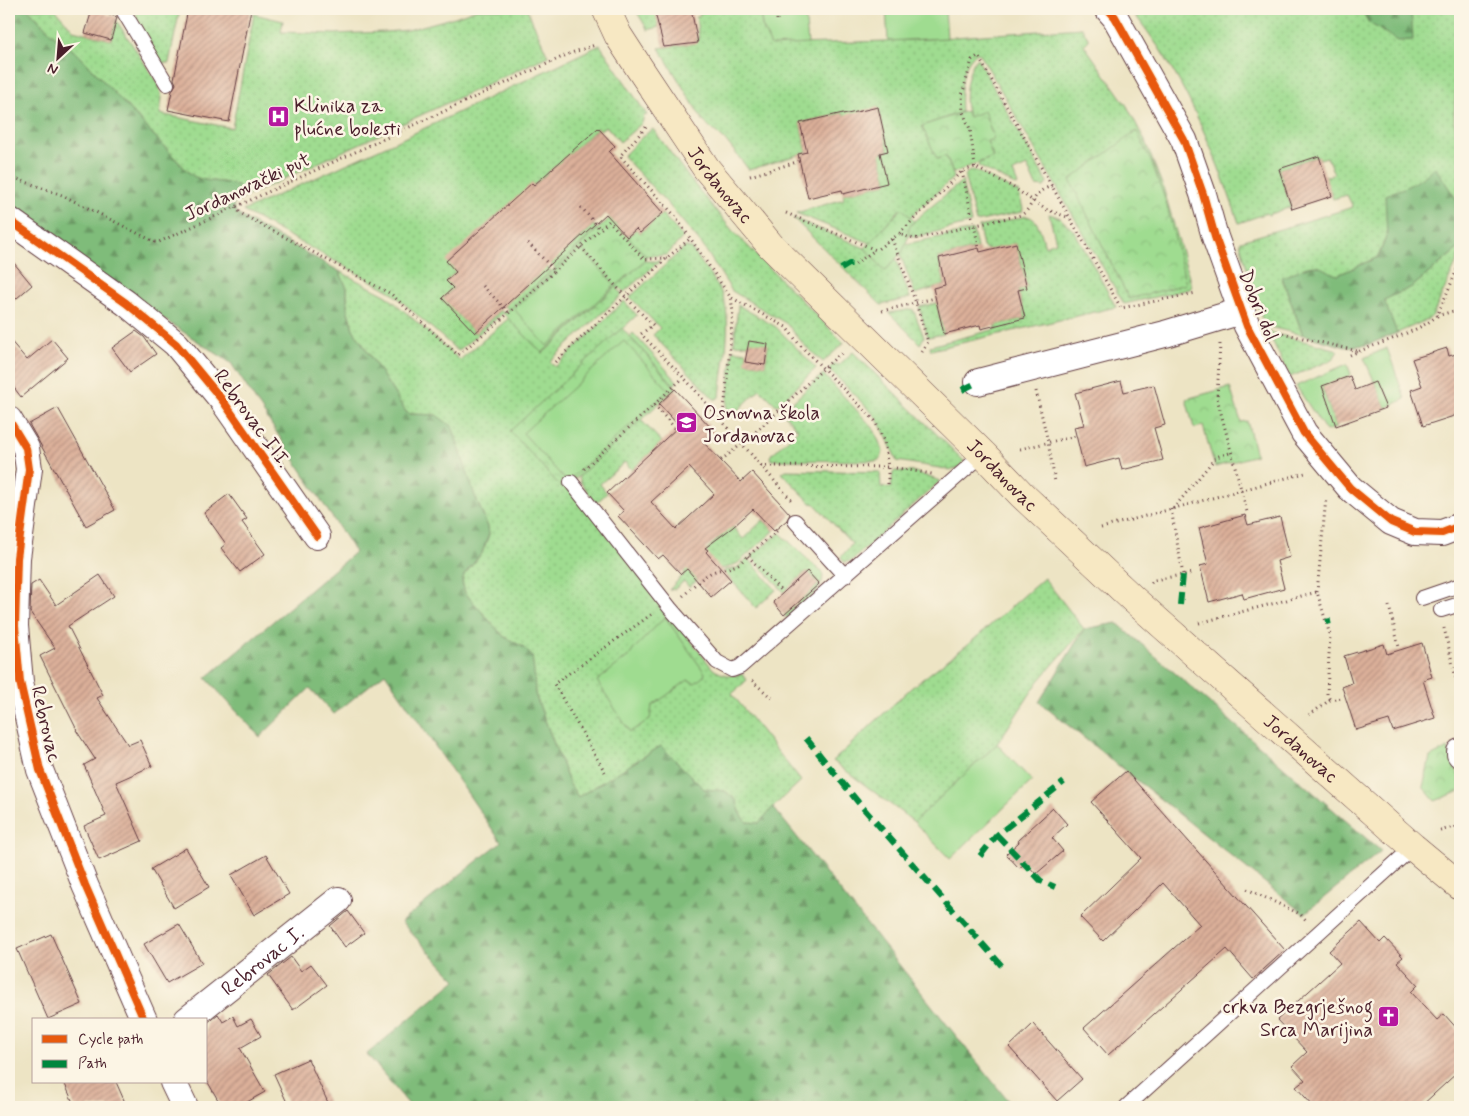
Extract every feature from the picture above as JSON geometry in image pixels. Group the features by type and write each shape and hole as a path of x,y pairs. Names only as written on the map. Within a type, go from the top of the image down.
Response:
{"main road":[{"name":"Jordanovac","path":"606,9 618,35 706,168 771,246 983,454 1022,495 1134,599 1412,847 1460,886"}],"street":[{"name":"Dobri dol","path":"1108,9 1120,25 1184,140 1215,238 1253,341 1304,433 1350,488 1391,522 1415,532 1442,533 1460,526"},
{"name":"Rebrovac III.","path":"9,220 126,303 176,344 223,401 317,536"},
{"name":"Dobri dol","path":"978,382 1165,334 1241,311"},
{"name":"Rebrovac","path":"9,420 26,448 29,469 16,558 15,626 20,682 38,761 85,885 143,1018"},
{"name":"Rebrovac I.","path":"190,1018 338,900"},
{"path":"174,1084 185,1107"}],"lane":[{"path":"122,9 167,84"},
{"path":"571,482 670,608 717,662 732,670 740,667 983,454"},
{"path":"790,522 845,576"},
{"path":"1422,598 1460,585"},
{"path":"1440,610 1460,604"},
{"path":"1126,1107 1412,847"}],"path":[{"path":"777,9 777,22"},
{"path":"974,167 970,129 963,112 962,95 972,60 978,56 1121,308 1196,294"},
{"path":"649,123 620,156 675,216 732,298 786,327 799,344 875,421 884,440 888,467 888,488"},
{"path":"750,176 800,161"},
{"path":"855,264 899,234 962,171 974,167 1011,186 1045,209 1071,218"},
{"path":"962,171 979,248"},
{"path":"899,234 914,239 1021,215 1026,213 1040,192 1052,186"},
{"path":"236,207 240,213 391,294 458,355 508,314 609,221 644,259 667,258"},
{"path":"581,207 600,229"},
{"path":"786,213 876,250"},
{"path":"555,362 691,238"},
{"path":"892,239 916,303 928,342 922,352"},
{"path":"528,242 555,271"},
{"path":"581,247 652,325 641,334 683,378 794,503"},
{"path":"1437,316 1460,263"},
{"path":"484,286 508,314"},
{"path":"721,420 733,312 732,298"},
{"path":"882,311 935,298"},
{"path":"1350,354 1401,335 1437,316 1460,309"},
{"path":"1274,331 1357,352"},
{"path":"1220,339 1218,398 1247,512"},
{"path":"721,460 742,445 823,368 848,347"},
{"path":"1031,368 1055,482"},
{"path":"571,482 683,378"},
{"path":"654,404 675,428"},
{"path":"1020,449 1076,436"},
{"path":"1183,575 1172,509 1216,457 1233,452"},
{"path":"761,466 888,467 957,478"},
{"path":"1102,528 1306,473"},
{"path":"1326,494 1317,592 1330,635 1327,694 1330,700"},
{"path":"670,608 708,574 732,568 790,522"},
{"path":"748,556 780,590"},
{"path":"1149,584 1154,580 1193,573"},
{"path":"1199,623 1317,592"},
{"path":"1389,606 1399,647"},
{"path":"1440,610 1460,695"},
{"path":"605,772 554,684 648,617"},
{"path":"740,667 749,678 773,699"},
{"path":"1309,715 1330,700 1342,698"},
{"path":"1440,831 1460,825"},
{"path":"1247,889 1300,914 1318,932"}],"green space":[{"path":"9,9 28,9 51,33 79,55 185,169 195,177 231,184 243,190 247,196 233,205 237,214 339,271 347,288 347,308 353,329 406,412 409,414 436,415 452,426 489,534 482,553 464,575 462,582 465,593 503,636 523,647 532,656 535,694 569,783 578,797 661,746 704,789 725,791 736,800 741,814 747,822 759,823 773,807 1013,1107 411,1107 367,1054 456,980 401,922 501,842 385,673 334,714 310,688 260,737 206,678 355,552 231,363 85,268 9,214"},
{"name":"Klinika za plućne bolesti","path":"28,9 55,9 73,30 111,40 116,20 159,85 162,98 160,114 232,128 254,14 283,21 281,32 334,34 408,30 477,9 527,9 548,56 247,196 237,186 195,177 187,171 79,55 51,33"},
{"path":"137,9 180,9 169,63 162,63 144,37 137,23"},
{"path":"635,9 645,9 646,11 655,9 659,27 648,30"},
{"path":"699,9 760,9 762,26 771,45 912,40 1082,28 1089,40 1084,45 1127,106 1145,141 1163,187 1192,287 1124,304 978,53 972,57 964,71 961,89 961,112 923,126 946,156 954,177 910,217 901,208 870,243 796,213 844,199 843,194 887,183 880,153 888,151 878,107 847,131 843,113 800,123 807,152 749,170 727,142 704,122 659,48 696,43 696,40 699,39 696,17 700,15"},
{"path":"785,9 786,12 805,11 808,44 771,46 762,26 760,10"},
{"path":"886,9 945,9 947,38 888,41"},
{"path":"1130,9 1177,9 1178,12 1195,9 1361,9 1369,23 1411,12 1411,9 1458,11 1458,62 1454,116 1459,161 1460,205 1452,194 1425,177 1413,185 1386,195 1387,235 1378,257 1338,275 1332,275 1317,266 1282,278 1303,335 1265,326 1258,308 1241,241 1353,207 1347,195 1333,199 1325,177 1334,174 1327,157 1320,159 1318,156 1279,169 1291,207 1239,223 1207,138 1181,84 1149,33"},
{"path":"1361,9 1411,9 1413,40 1398,41 1369,23"},
{"path":"600,45 647,115 644,116 642,123 620,142 606,126 600,130 598,128 534,185 532,183 456,272 446,281 453,288 443,298 475,333 499,312 476,287 477,285 503,313 458,351 390,291 243,211 408,136"},
{"path":"977,58 1047,182 1044,187 1036,186 1027,166 1013,172 1017,186 978,166 979,163 993,157 987,141 993,138 970,118 965,105 966,87 970,70"},
{"path":"966,111 969,117 984,111 994,139 987,141 993,157 953,173 946,156 937,159 922,126"},
{"path":"653,129 690,179 732,230 844,343 823,362 805,346 787,324 732,291 703,246 669,205 623,156"},
{"path":"1137,131 1153,166 1166,202 1186,284 1129,299 1070,180"},
{"path":"1435,167 1460,205 1460,247 1412,287 1384,300 1397,333 1367,345 1345,347 1303,335 1282,277 1312,266 1338,275 1378,257 1387,235 1385,195 1412,184 1424,177"},
{"path":"974,170 1019,193 1022,212 976,222 965,179 967,173"},
{"path":"962,181 971,223 916,237 909,235 910,226 914,221"},
{"path":"575,205 597,229 555,268 547,259 564,244 569,249 591,228"},
{"path":"902,208 914,221 910,226 903,251 885,271 865,248"},
{"path":"662,214 683,237 667,255 646,256 627,237 636,229 640,233"},
{"path":"1049,214 1059,217 1075,232 1116,307 931,350 930,346 996,329 996,325 1025,318 1018,290 1027,287 1016,244 988,250 983,247 979,227 1027,216 1035,220 1045,246 1056,242"},
{"path":"610,218 646,256 644,261 542,353 503,313 509,310"},
{"path":"793,218 865,248 885,271 896,258 910,298 881,305"},
{"path":"973,230 977,248 939,258 945,285 915,294 900,254 906,244"},
{"path":"523,242 551,271 509,310 501,302 522,290 544,269"},
{"path":"685,247 691,248 710,274 720,290 727,314 727,342 720,396 717,399 714,399 653,335 660,328 630,297"},
{"path":"1460,247 1459,257 1433,315 1429,319 1397,333 1383,300 1412,287"},
{"path":"581,248 615,285 547,346 514,309"},
{"path":"644,261 660,261 624,292 620,288 618,289 622,295 550,361 555,367 624,301 637,315 551,395 567,485 713,669 727,675 742,674 747,680 732,694 801,781 759,823 747,822 741,814 736,800 725,791 704,789 661,746 578,797 569,783 535,694 534,684 523,647 503,636 465,593 462,581 464,575 482,553 489,534 488,527 436,415 409,414 406,412 353,329 347,308 347,288 339,271 387,296 460,360 509,318 543,353"},
{"path":"937,303 944,334 928,337 919,307"},
{"path":"738,305 776,327 816,368 778,405 760,389 731,417 726,412 733,350 747,352 746,362 765,365 768,345 749,342 748,345 734,344"},
{"path":"913,309 924,337 920,344 889,313"},
{"path":"622,328 676,388 579,476 562,488 510,431"},
{"path":"1268,332 1338,351 1332,360 1290,377"},
{"path":"633,333 677,381 674,385 630,337"},
{"path":"624,341 669,390 567,482 523,433"},
{"path":"1387,348 1405,399 1386,408 1364,358"},
{"path":"853,352 964,461 960,467 952,470 897,461 876,417 829,369 834,364 839,365"},
{"path":"1347,364 1350,376 1322,387 1336,426 1336,428 1326,431 1296,386"},
{"path":"823,374 874,429 883,452 881,458 877,461 771,460 770,456 798,430 784,414 784,410"},
{"path":"1230,387 1241,422 1247,421 1256,455 1215,467 1203,426 1194,428 1186,399"},
{"path":"641,420 662,442 632,470 625,462 600,484 607,493 596,503 581,483 579,476"},
{"path":"786,470 880,472 881,487 891,488 895,471 915,472 940,481 851,561 844,562 841,557 852,544 814,503 812,504 782,473"},
{"path":"763,520 774,531 738,563 727,568 708,572 689,587 684,581 675,589 669,590 685,573 684,571 730,528 733,527 743,539"},
{"path":"780,533 822,573 823,579 817,592 788,619 784,615 819,584 807,571 784,592 751,556"},
{"path":"748,558 776,590 756,608 723,571 737,568"},
{"path":"1044,578 1084,629 1038,682 997,744 914,822 833,761 911,688 971,642"},
{"path":"665,617 705,673 695,683 688,680 652,706 650,719 630,732 597,681 630,655"},
{"path":"1117,623 1381,851 1304,914 1039,702 1084,629"},
{"path":"997,744 1032,781 950,859 914,822"},
{"path":"1448,748 1460,779 1460,791 1435,801 1423,787 1430,757"}],"building":[{"path":"188,9 251,9 229,122 168,110 172,91 176,84 174,79"},
{"path":"654,9 691,9 698,43 664,47"},
{"path":"92,10 117,17 111,40 85,33"},
{"path":"878,107 888,151 880,153 887,183 843,194 842,190 808,198 798,154 807,152 800,123"},
{"path":"598,128 615,146 609,152 663,213 640,233 636,229 627,237 606,214 475,333 442,298 453,288 446,281 456,272 446,261 532,183 534,185"},
{"path":"1319,156 1332,196 1292,209 1279,169"},
{"path":"1016,243 1027,288 1018,290 1025,318 981,329 980,325 944,334 933,288 945,285 939,258 979,248 980,252"},
{"path":"9,257 32,285 9,305"},
{"path":"136,331 144,337 156,354 130,372 112,348"},
{"path":"9,339 27,360 52,339 68,358 21,397 9,381"},
{"path":"749,341 768,344 765,365 745,362"},
{"path":"1447,348 1449,356 1460,353 1460,414 1423,426 1411,390 1422,386 1412,359"},
{"path":"1350,376 1355,390 1375,382 1386,408 1336,426 1322,386"},
{"path":"1121,381 1124,392 1154,385 1165,425 1154,428 1163,460 1122,470 1119,458 1084,467 1074,427 1084,425 1075,393"},
{"path":"675,389 714,431 703,442 741,482 752,472 790,514 787,520 774,531 753,509 705,548 708,550 706,552 731,580 711,597 687,569 681,574 663,555 658,559 618,516 624,511 607,493 679,426 659,404","holes":["689,467 714,494 676,529 651,502"]},
{"path":"58,408 115,510 86,526 29,424"},
{"path":"229,494 247,519 242,522 265,554 240,572 221,548 226,544 204,513"},
{"path":"1245,515 1248,525 1280,517 1290,557 1277,561 1284,588 1244,599 1242,593 1209,602 1200,566 1208,564 1199,528"},
{"path":"807,571 819,584 784,615 773,602"},
{"path":"100,575 114,596 68,626 103,695 97,698 128,745 140,740 152,766 116,782 142,841 99,860 84,826 106,816 84,765 95,759 76,730 40,656 55,648 30,612 31,585 39,580 56,605"},
{"path":"1422,643 1432,677 1423,680 1435,718 1393,731 1389,720 1356,730 1342,687 1352,683 1344,656 1384,644 1387,654"},
{"path":"1126,771 1285,950 1253,979 1227,949 1108,1055 1084,1028 1200,925 1163,883 1103,941 1080,917 1141,858 1091,802"},
{"path":"1053,808 1067,824 1052,838 1063,851 1036,874 1026,863 1019,868 1006,854 1019,842 1018,840"},
{"path":"186,848 209,887 174,908 151,869"},
{"path":"266,855 289,894 254,915 231,875"},
{"path":"348,911 364,933 345,947 330,926"},
{"name":"crkva Bezgrješnog Srca Marijina","path":"1361,922 1380,943 1385,938 1403,957 1397,962 1418,985 1411,992 1437,1020 1444,1014 1460,1032 1460,1070 1420,1107 1314,1107 1296,1087 1305,1080 1292,1066 1307,1052 1277,1020 1340,963 1329,951"},
{"path":"179,924 202,963 167,983 144,944"},
{"path":"51,934 82,1004 48,1018 17,949"},
{"path":"291,957 301,971 311,964 327,985 293,1010 268,975"},
{"path":"218,1014 223,1022 233,1016 238,1026 251,1019 261,1036 240,1048 265,1092 238,1107 222,1107 208,1082 208,1022"},
{"path":"1033,1024 1082,1079 1057,1101 1009,1047"},
{"path":"308,1059 330,1107 289,1107 274,1074"},
{"path":"65,1084 117,1084 127,1107 75,1107"}],"marked path":[{"path":"841,269 849,264 855,264"},
{"path":"962,390 978,382"},
{"path":"1180,605 1183,575"},
{"path":"1326,622 1331,621"},
{"path":"806,738 858,802 1002,966"},
{"path":"980,856 997,835 1064,782"},
{"path":"997,835 1041,881 1055,887"}],"cycle path":[{"path":"1108,9 1115,17 1184,140 1203,194 1215,237 1247,326 1304,433 1350,488 1391,522 1415,532 1442,533 1460,526"},
{"path":"9,220 126,303 176,344 223,401 317,536"},
{"path":"9,420 26,448 29,469 17,558 15,626 20,682 40,770 85,885 143,1018"}],"place":[{"name":"Klinika za plućne bolesti","path":"278,117"},
{"name":"Osnovna škola Jordanovac","path":"687,423"},
{"name":"crkva Bezgrješnog Srca Marijina","path":"1389,1017"}]}
